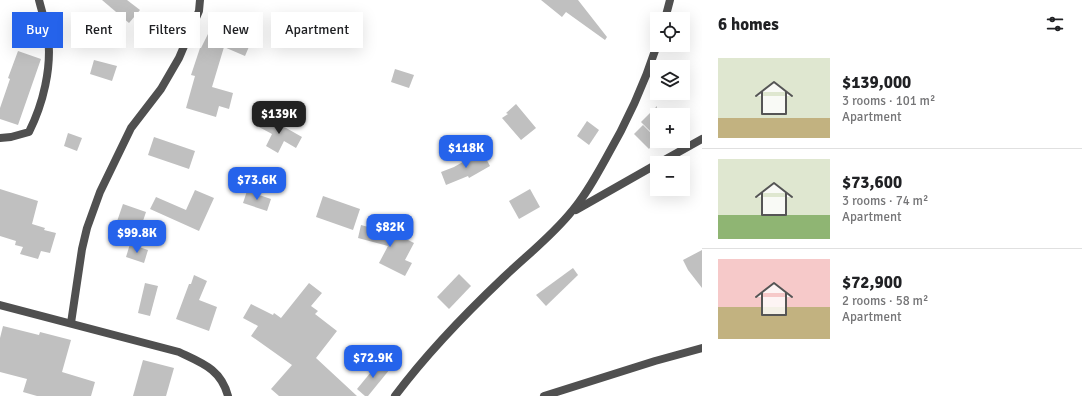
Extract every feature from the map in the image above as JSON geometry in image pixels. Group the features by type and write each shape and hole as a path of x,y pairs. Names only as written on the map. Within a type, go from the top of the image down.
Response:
{"street":[{"path":"0,138 11,137 29,132 37,117 44,93 48,62 48,36 39,0"},
{"path":"71,323 82,248 87,228 100,192 131,128 161,89 179,58 199,11 200,0"},
{"path":"667,12 670,0"},
{"path":"395,396 432,350 465,315 502,278 552,234 572,211 592,184 616,140 637,98 654,52"},
{"path":"672,156 702,139"},
{"path":"572,211 650,168"},
{"path":"0,305 179,352 217,372 226,388 228,396"},
{"path":"544,396 655,361 702,348"}],"building":[{"path":"102,0 127,0 140,10 138,12 134,12 134,17 129,23 126,20 126,12 116,12"},
{"path":"541,0 578,0 607,37 605,40 566,12 562,17"},
{"path":"208,34 208,48 224,48 212,87 233,93 229,109 219,106 216,117 186,108 195,76 191,75"},
{"path":"226,48 248,48 245,56"},
{"path":"18,51 41,59 18,125 0,119 0,108 10,79 8,78"},
{"path":"94,60 117,66 112,81 90,74"},
{"path":"395,69 414,75 409,88 391,82"},
{"path":"516,104 536,128 521,140 502,118 508,114 506,113"},
{"path":"650,113 650,131 641,122"},
{"path":"265,116 302,137 296,148 284,141 278,153 266,146 272,134 259,127"},
{"path":"587,121 599,130 589,145 577,136"},
{"path":"643,125 650,132 649,149 634,134"},
{"path":"68,133 82,138 77,151 64,146"},
{"path":"154,137 195,151 189,169 148,155"},
{"path":"482,151 490,166 469,178 468,176 446,185 441,172 454,167"},
{"path":"0,189 38,201 32,224 45,228 44,230 56,233 50,253 41,251 38,259 20,254 23,247 15,245 16,241 0,236"},
{"path":"530,189 540,207 519,219 509,201"},
{"path":"195,190 214,198 199,231 150,209 156,197 186,210"},
{"path":"247,191 271,199 267,211 243,203"},
{"path":"323,196 360,209 353,230 316,217"},
{"path":"123,204 146,212 136,242 113,233"},
{"path":"361,225 398,235 414,243 405,260 412,263 405,276 379,263 388,246 358,238"},
{"path":"130,244 148,250 144,263 126,257"},
{"path":"702,250 702,288 688,270 683,260"},
{"path":"573,268 578,275 546,306 536,295"},
{"path":"459,274 471,286 449,309 437,297"},
{"path":"194,275 207,281 199,300 217,307 209,331 176,319 189,284 191,284"},
{"path":"145,283 158,286 150,316 138,313"},
{"path":"309,283 322,293 311,306 318,311 315,314 337,331 316,358 357,396 279,396 271,389 292,365 251,336 258,326 243,318 251,304 273,315 274,313 281,318"},
{"path":"3,326 39,335 40,332 71,340 62,372 95,382 91,396 37,396 23,392 27,379 0,372 0,338"},
{"path":"143,360 174,368 166,396 133,396"},
{"path":"380,361 390,369 368,396 365,396 357,389"}]}
